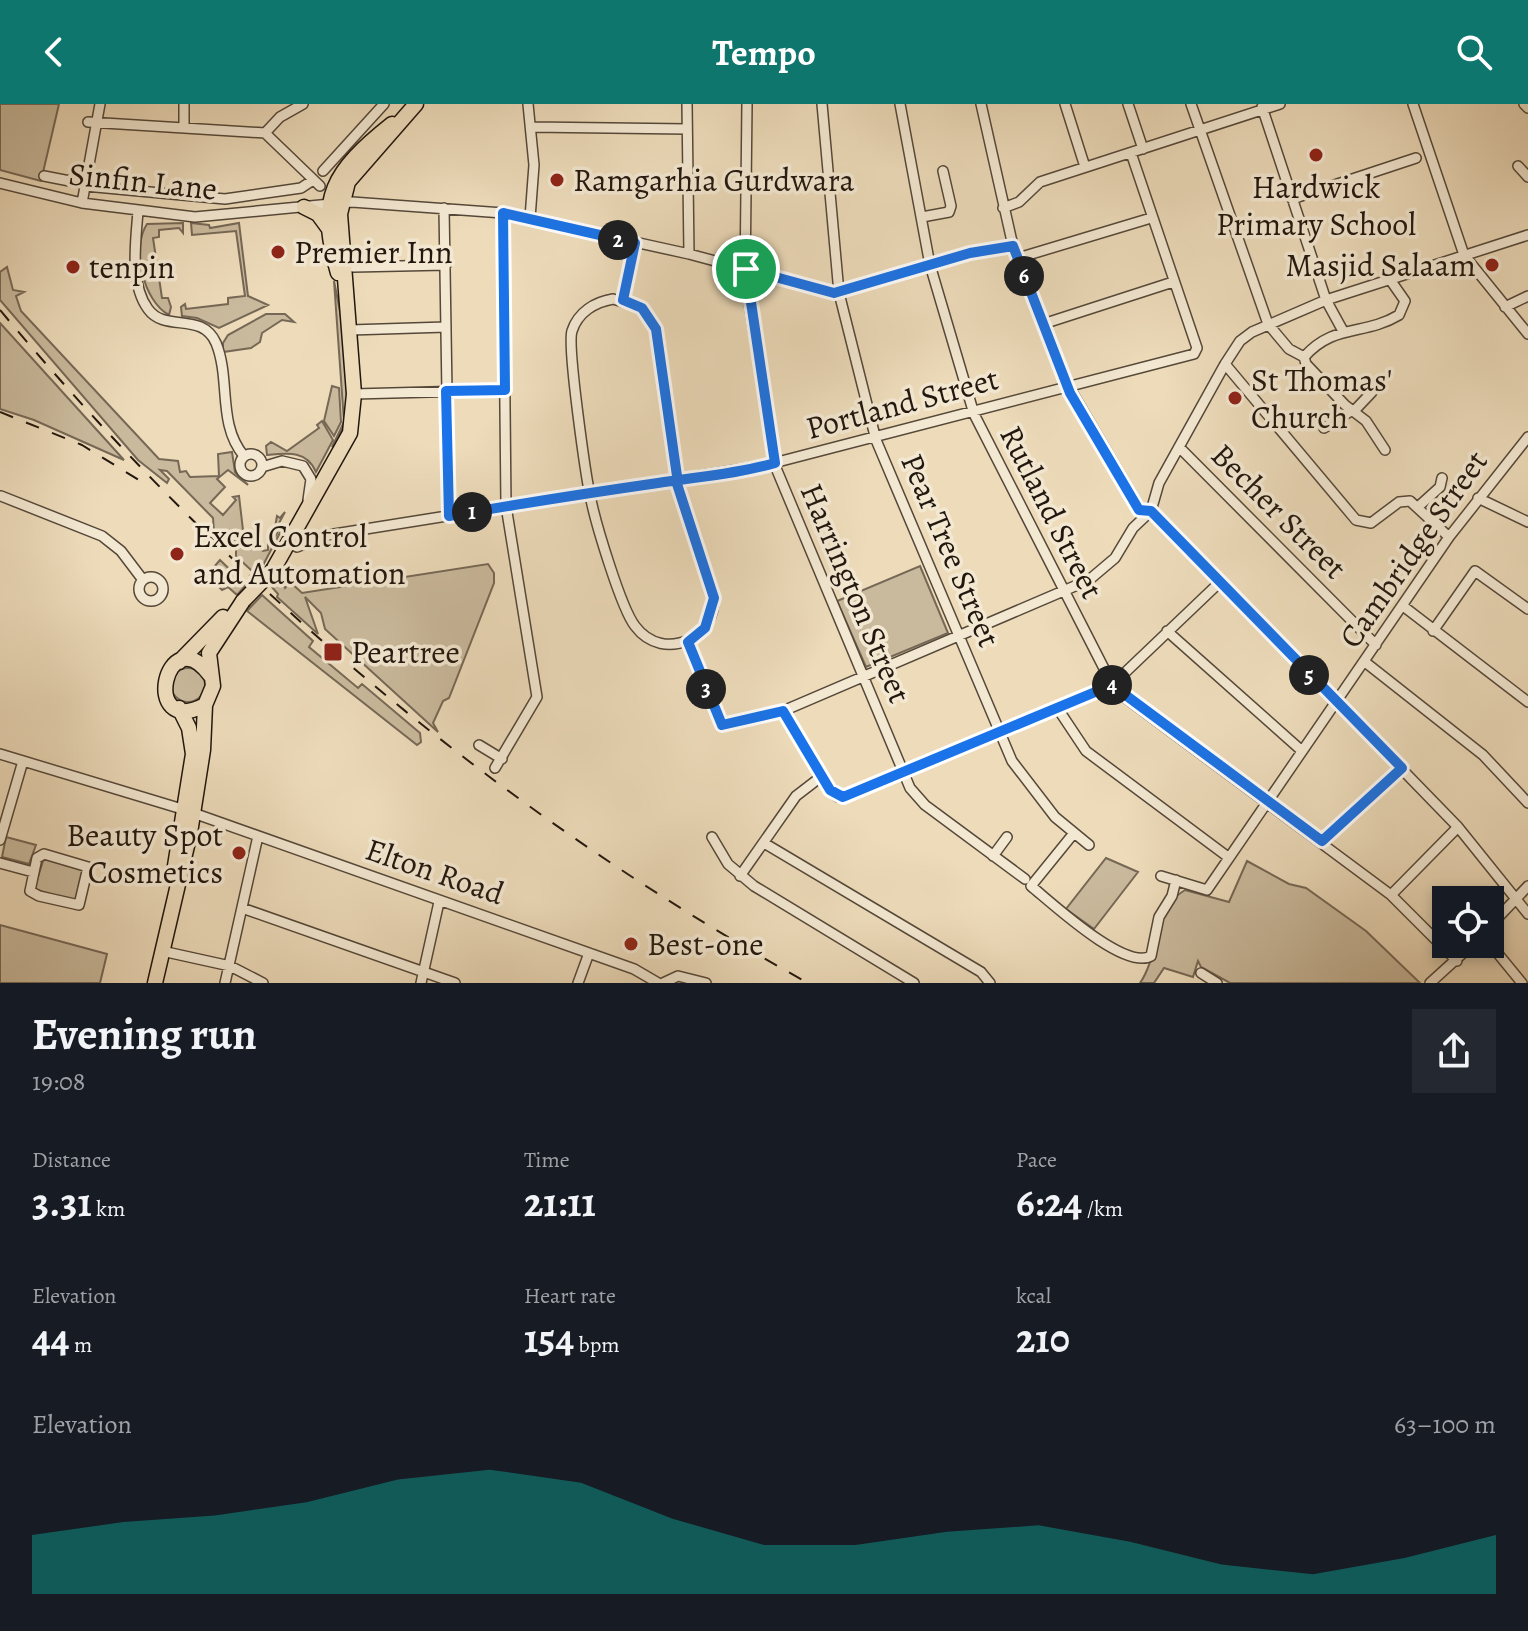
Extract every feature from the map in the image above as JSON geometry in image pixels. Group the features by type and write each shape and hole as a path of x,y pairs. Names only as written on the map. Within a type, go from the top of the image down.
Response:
{"highway":[{"path":"345,288 334,259 331,233 335,203 348,182 391,137 408,108"},
{"path":"155,983 172,905 193,754 189,728 179,708 168,700 164,688 166,674 243,601 305,532 350,433 354,394 350,330 335,203"},
{"path":"304,207 321,218 331,233"},
{"path":"290,548 330,473"},
{"path":"187,811 203,750 205,705 212,691 209,653 243,601"},
{"path":"179,662 195,663 210,675"},
{"path":"179,708 193,710 205,705"}],"street":[{"path":"82,203 100,104"},
{"path":"184,104 184,127"},
{"path":"88,122 265,133 280,117 303,104"},
{"path":"323,171 384,104"},
{"path":"528,104 534,171 530,218"},
{"path":"687,104 689,254"},
{"name":"Harrington Street","path":"747,104 746,269 775,463 902,772 925,805 1122,956 1143,960 1153,951 1159,917 1172,896 1176,880"},
{"name":"Pear Tree Street","path":"822,104 839,293 875,436 998,733 1029,786 1089,845"},
{"name":"Rutland Street","path":"900,104 930,265 973,411 1112,685"},
{"path":"981,104 1013,246 1067,387 1126,484 1458,827 1528,914"},
{"path":"1065,104 1085,167"},
{"path":"1128,104 1143,149"},
{"path":"1191,104 1268,324 1289,349 1304,357 1306,364 1366,421 1385,450"},
{"path":"1003,208 1019,202 1040,182 1200,132 1262,107 1280,104"},
{"path":"1413,104 1464,255 1528,334"},
{"path":"1262,107 1326,300 1343,331"},
{"path":"531,127 687,129"},
{"name":"Sinfin Lane","path":"44,176 85,185 225,199 316,183 265,133"},
{"path":"1043,324 1173,282 1131,153"},
{"path":"1292,199 1416,158"},
{"path":"1518,166 1528,177"},
{"path":"922,217 949,212 951,206 943,171"},
{"name":"Sinfin Lane","path":"0,183 82,203 218,217 335,203 503,213 689,254 839,293"},
{"path":"444,208 449,516"},
{"path":"138,211 136,269 143,301 160,319 198,325 214,339 231,436 244,456"},
{"path":"495,768 537,697 506,506 503,213"},
{"path":"1018,258 1151,218"},
{"path":"688,642 717,718 722,725 730,726 783,711 1064,592 1102,571 1115,558 1240,341 1268,324 1326,300 1528,235"},
{"path":"623,300 635,243"},
{"path":"839,293 930,265 1013,246"},
{"path":"359,264 446,265"},
{"path":"1304,357 1324,338 1379,324 1401,313 1405,299 1391,281"},
{"name":"Portland Street","path":"290,548 328,535 775,463 1194,354 1197,348 1173,282"},
{"path":"1505,307 1528,296"},
{"path":"610,299 623,300 642,308 656,329 677,480 714,598 705,628 688,642 667,645 652,641 632,623 590,493 571,333 578,319 590,307 610,299"},
{"path":"350,330 446,327"},
{"path":"1225,364 1359,522 1373,522 1402,501 1419,506 1449,537"},
{"path":"354,394 505,390"},
{"path":"1324,428 1352,411 1372,392"},
{"name":"Cambridge Street","path":"1176,880 1207,890 1449,537 1527,437"},
{"name":"Becher Street","path":"1179,447 1376,645"},
{"path":"244,456 257,455 262,467"},
{"path":"244,456 240,466 245,474 255,475 262,467 275,462 294,461 306,469 311,484 305,515"},
{"path":"1419,506 1440,487 1442,478"},
{"path":"1,496 30,511 85,527 94,535 108,539 143,580"},
{"path":"1478,498 1528,522"},
{"name":"Portland Street","path":"305,532 328,535"},
{"path":"1433,631 1475,571 1528,609"},
{"path":"783,711 833,794 841,798 1112,685 1220,582"},
{"path":"1403,606 1528,702"},
{"path":"1167,631 1302,751"},
{"path":"1365,662 1483,755 1528,803"},
{"path":"1112,685 1391,895 1457,961"},
{"path":"1058,709 1086,751 1228,857"},
{"path":"479,745 502,759"},
{"name":"Elton Road","path":"0,754 187,811 589,953 660,983"},
{"path":"0,840 23,761"},
{"path":"1322,841 1402,768"},
{"path":"740,876 796,796 822,776"},
{"path":"1391,895 1458,827"},
{"path":"1030,883 1074,833"},
{"path":"225,983 258,836"},
{"path":"712,837 726,862 740,876 914,983"},
{"path":"993,856 1007,837"},
{"path":"764,843 981,972 990,983"},
{"path":"44,854 85,865 90,871 81,902 75,906 33,894 30,887 33,872 37,858 44,854"},
{"path":"0,863 33,872"},
{"path":"1161,876 1176,880"},
{"path":"1504,911 1528,886"},
{"path":"421,983 439,902"},
{"path":"242,908 455,983"},
{"path":"162,951 230,966 263,983"},
{"path":"578,983 589,953"},
{"path":"1430,983 1460,958"},
{"path":"1501,958 1521,983"},
{"path":"1201,973 1217,983"},
{"path":"660,983 678,976 706,983"}],"shaded area":[{"path":"0,104 59,104 41,181 0,170"},
{"path":"183,223 183,233 179,228 159,230 159,237 153,238 162,298 168,298 171,307 169,315 152,298 146,286 140,246 147,224"},
{"path":"191,223 209,225 210,228 239,223 248,296 268,305 219,328 197,318 182,316 181,307 185,304 186,309 228,304 228,298 245,296 236,231 192,235"},
{"path":"7,267 13,290 24,292 16,296 21,311 159,459 178,461 180,472 186,471 190,477 219,476 218,454 232,452 235,472 248,485 228,470 217,479 225,487 210,503 223,515 236,500 233,497 239,496 243,530 263,551 268,550 268,539 275,537 279,529 275,527 277,516 280,518 285,512 278,525 282,529 261,569 252,571 236,556 236,540 225,544 214,532 213,518 167,471 160,470 169,479 167,483 138,460 0,300 0,272"},
{"path":"334,281 347,367 344,420"},
{"path":"266,314 285,314 294,322 282,320 262,333 260,342 251,348 223,352 223,343 228,335"},
{"path":"0,323 124,460 34,420 0,409"},
{"path":"332,386 339,388 341,422 334,436 324,421"},
{"path":"322,421 333,440 316,472 302,456 267,455 266,446 271,442 287,451 319,428 317,425"},
{"path":"220,560 246,585 237,595 228,587 222,590 207,575"},
{"path":"488,564 494,573 494,583 449,698 443,701 433,723 438,732 325,629 321,613 305,597 318,634 277,597 271,586 279,577 285,588 290,582 302,593"},
{"path":"920,566 948,633 866,667 837,601"},
{"path":"262,595 313,641 309,647 358,688 362,684 420,733 421,742 417,745 247,611"},
{"path":"188,668 200,673 205,685 200,697 188,702 176,697 171,685 176,673"},
{"path":"6,837 36,845 29,864 2,857"},
{"path":"44,858 84,870 78,898 74,901 34,889"},
{"path":"1106,858 1138,872 1094,929 1066,909"},
{"path":"1247,861 1289,884 1306,888 1366,931 1420,983 1230,983 1201,967 1198,961 1193,977 1164,968 1154,983 1140,983 1163,920 1175,898 1185,890 1229,902"},
{"path":"0,925 107,954 100,983 0,983"}],"railway":[{"path":"0,310 87,410 178,506 274,597 373,684 476,767 583,844 694,916 808,983"},
{"path":"0,412 82,445 147,485"}],"place":[{"name":"Hardwick Primary School","path":"1316,155"},
{"name":"Ramgarhia Gurdwara","path":"557,180"},
{"name":"Premier Inn","path":"278,252"},
{"name":"Masjid Salaam","path":"1492,265"},
{"name":"tenpin","path":"73,267"},
{"name":"St Thomas' Church","path":"1235,398"},
{"name":"Excel Control and Automation","path":"177,554"},
{"name":"Peartree","path":"333,652"},
{"name":"Beauty Spot Cosmetics","path":"239,853"},
{"name":"Best-one","path":"631,944"}],"route":[{"path":"746,269 775,463 722,473 677,480 638,486 549,499 449,516 446,391 505,390 503,213 635,243 623,300 644,311 658,334 677,476 677,480 677,484 714,598 711,618 705,628 688,642 722,725 726,727 783,711 830,790 834,795 843,797 1112,685 1322,841 1402,768 1151,511 1144,513 1139,510 1070,393 1013,246 970,253 839,293 808,288 746,269"}]}
